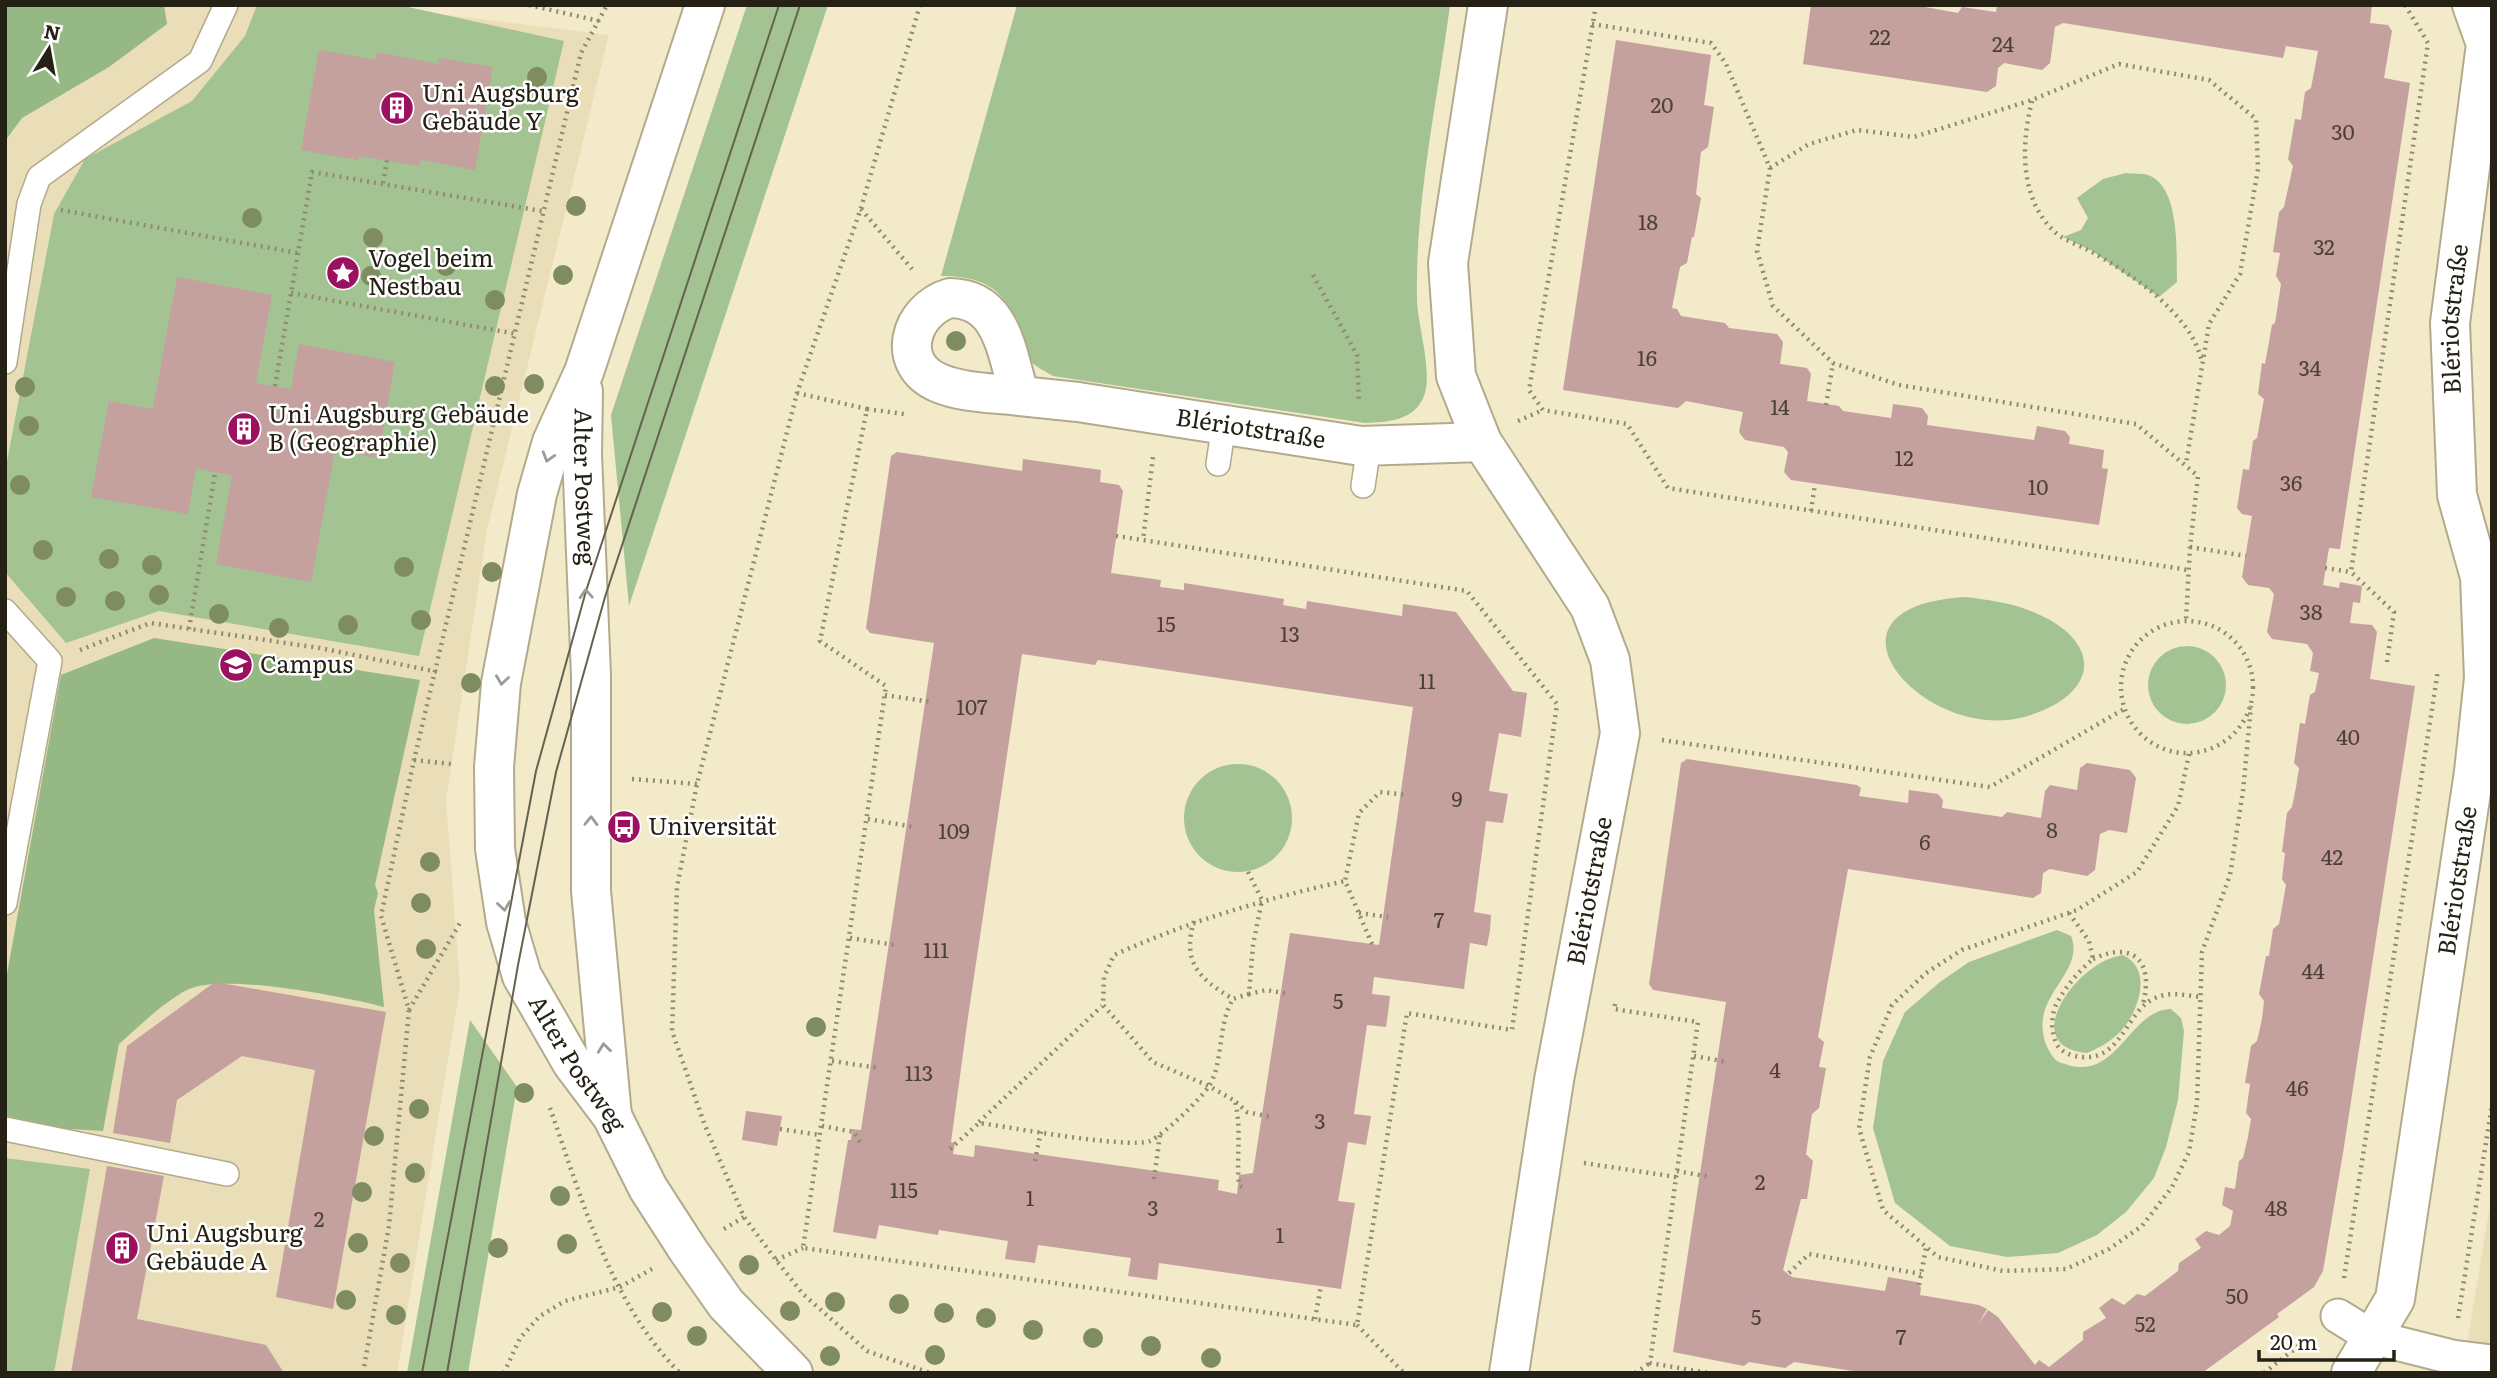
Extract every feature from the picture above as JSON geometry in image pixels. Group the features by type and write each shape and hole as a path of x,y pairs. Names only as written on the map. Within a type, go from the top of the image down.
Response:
{"street":[{"name":"Alter Postweg","path":"612,1116 572,1063 522,976 506,922 495,849 495,740 512,618 552,442 584,372 705,5"},
{"name":"Blériotstraße","path":"1488,5 1448,263 1456,376 1482,442 1590,607 1610,660 1620,733 1541,1156 1509,1373"},
{"name":"Blériotstraße","path":"2351,1373 2395,1299 2488,678 2480,577 2458,495 2450,323 2486,44 2472,5"},
{"path":"936,302 964,298 988,311 998,323 1020,396"},
{"name":"Blériotstraße","path":"936,302 917,321 912,335 917,363 926,375 939,384 1365,446 1482,442"},
{"name":"Alter Postweg","path":"584,372 582,454 591,676 591,891 612,1116"},
{"path":"612,1116 648,1188 726,1304 793,1373"},
{"path":"2339,1317 2372,1338 2452,1357 2492,1362"}],"lane":[{"path":"5,362 29,204 39,177 200,61 226,5"},
{"path":"1218,464 1224,424"},
{"path":"1363,486 1365,446"},
{"path":"5,611 50,661 5,903"},
{"path":"5,1129 227,1174"}],"path":[{"path":"529,5 599,22"},
{"path":"363,1373 389,1226 408,1010 381,916 414,760 438,672 517,334 542,211 581,53 607,5"},
{"path":"919,5 861,208 797,393 697,784 677,887 672,1031 704,1123 744,1217 776,1261 803,1294 867,1352 930,1373"},
{"path":"1596,5 1529,390 1543,410 1627,424 1668,488 2188,570"},
{"path":"2351,572 2428,43 2405,5"},
{"path":"1592,24 1711,43 1726,64 1770,168 1757,251 1773,306 1833,363 1899,385 2136,424 2198,476 2188,570 2186,620"},
{"path":"1770,168 1809,144 1857,130 1914,137 2032,100 2119,64 2209,80 2256,119 2258,169 2240,274 2209,324 2186,465"},
{"path":"2032,100 2024,132 2026,170 2033,200 2056,232 2092,251 2159,298 2190,330 2202,365"},
{"path":"383,183 387,160"},
{"path":"275,386 312,172 542,211"},
{"path":"29,204 298,253"},
{"path":"861,208 928,287 936,302"},
{"path":"1313,275 1357,355 1365,446"},
{"path":"291,293 517,334"},
{"path":"1826,405 1833,363"},
{"path":"797,393 867,409 820,641 886,686 803,1248"},
{"path":"1143,540 1158,415"},
{"path":"1518,421 1525,433"},
{"path":"189,629 215,473"},
{"path":"1811,511 1815,484"},
{"path":"1116,536 1468,591 1557,704 1512,1030 1407,1013 1357,1325"},
{"path":"1205,550 1206,542"},
{"path":"2190,547 2246,556"},
{"path":"1351,572 1352,564"},
{"path":"2325,568 2351,572 2393,612 2387,662"},
{"path":"2189,754 2178,806 2137,873 2069,913 1962,950 1926,973 1892,1005 1870,1057 1859,1128 1883,1210 1938,1257 2003,1271 2066,1269 2109,1249 2142,1226 2172,1187 2189,1152 2197,1103 2202,952 2232,863 2254,686 2250,666 2240,647 2225,632 2206,623 2186,620 2165,623 2146,633 2132,649 2122,668 2119,688 2124,709 2134,728 2149,742 2168,751 2189,754 2209,750 2227,740 2241,725 2251,706"},
{"path":"50,661 150,623 320,648 438,672"},
{"path":"2263,1373 2339,1317 2438,670"},
{"path":"885,695 931,702"},
{"path":"1620,733 1990,787 2124,709"},
{"path":"414,760 462,765"},
{"path":"1372,944 1345,881 1359,813 1380,792 1408,795"},
{"path":"868,820 914,827"},
{"path":"1248,872 1262,900 1253,945 1249,994"},
{"path":"1271,1117 1247,1112 1235,1101 1209,1086 1153,1062 1103,1005 1104,977 1114,955 1195,920 1262,900 1345,881"},
{"path":"1359,913 1388,917"},
{"path":"2069,913 2089,941 2093,959"},
{"path":"1195,920 1188,943 1189,957 1197,970 1233,999"},
{"path":"408,1010 460,923"},
{"path":"850,938 895,945"},
{"path":"2125,951 2134,954 2145,972 2147,989 2143,1005 2118,1042 2101,1053 2082,1058 2064,1053 2055,1043 2052,1029 2054,1008 2067,987 2093,959 2108,952 2125,951"},
{"path":"979,1123 1114,1142 1148,1142 1161,1134 1209,1086 1223,1014 1233,999 1266,990 1289,994"},
{"path":"2143,1005 2171,993 2200,997"},
{"path":"1616,995 1614,1009 1698,1022 1650,1363"},
{"path":"950,1149 1103,1005"},
{"path":"1694,1056 1727,1062"},
{"path":"832,1061 878,1068"},
{"path":"1235,1101 1241,1126 1236,1163 1239,1185 1242,1186"},
{"path":"2452,1357 2492,1105"},
{"path":"822,1126 854,1132 860,1142"},
{"path":"780,1129 820,1135"},
{"path":"1035,1161 1041,1131"},
{"path":"1154,1179 1161,1134"},
{"path":"1541,1156 1710,1177"},
{"path":"504,1373 520,1338 540,1316 565,1301 620,1287 744,1217"},
{"path":"1919,1285 1926,1247"},
{"path":"776,1261 803,1248 1357,1325 1404,1373"},
{"path":"1789,1273 1809,1254 1921,1274"},
{"path":"1315,1319 1321,1286"},
{"path":"1635,1373 1650,1363 1708,1373"}],"shaded area":[{"name":"Campus","path":"5,5 365,5 609,35 487,530 446,800 460,986 397,1373 5,1373"},
{"path":"2492,1193 2492,1373 2463,1368"}],"green space":[{"path":"5,5 164,5 167,24 109,67 22,118 5,141"},
{"path":"257,5 399,5 564,41 419,656 159,611 66,643 5,572 5,472 54,214 85,159 192,101 245,36"},
{"path":"747,5 828,5 629,606 611,415"},
{"path":"1017,5 1450,5 1419,226 1417,301 1427,375 1424,396 1414,411 1391,421 1365,423 1053,376 1025,356 1012,312 997,292 978,281 941,276"},
{"path":"2126,173 2148,175 2159,182 2171,206 2176,239 2177,282 2159,297 2092,251 2063,237 2081,230 2088,218 2077,198 2103,179"},
{"path":"1966,597 2005,603 2028,610 2053,622 2071,635 2081,650 2084,666 2080,681 2069,695 2050,707 2024,717 1986,720 1950,711 1918,693 1896,670 1886,646 1892,623 1917,606"},
{"path":"154,638 420,680 375,885 378,893 374,910 384,1007 283,988 203,985 187,990 169,1001 119,1044 103,1131 53,1128 5,1116 5,985 61,675"},
{"path":"2187,646 2202,649 2219,663 2226,685 2223,700 2209,717 2187,724 2172,721 2155,707 2148,685 2151,670 2165,653"},
{"path":"1238,764 1259,768 1276,780 1288,797 1292,818 1288,839 1276,856 1259,868 1238,872 1217,868 1200,856 1188,839 1184,818 1188,797 1200,780 1217,768"},
{"path":"2057,930 2071,936 2073,947 2069,967 2051,996 2043,1018 2044,1039 2057,1061 2085,1067 2099,1063 2144,1020 2157,1012 2171,1009 2181,1018 2184,1031 2178,1100 2166,1147 2154,1178 2126,1212 2097,1235 2058,1253 2007,1257 1950,1246 1895,1203 1873,1128 1883,1061 1905,1012 1940,982 1969,962"},
{"path":"2123,955 2133,962 2140,981 2137,1003 2127,1024 2112,1039 2087,1053 2066,1047 2056,1036 2055,1021 2061,1004 2072,987 2088,972 2105,961"},
{"path":"470,1020 517,1087 468,1373 407,1373"},
{"path":"5,1158 90,1169 54,1373 5,1373"}],"building":[{"path":"1811,5 1914,5 1958,13 1962,7 1996,12 1997,5 2372,5 2370,23 2388,25 2392,31 2384,78 2410,83 2340,549 2329,548 2323,585 2339,588 2340,582 2362,586 2360,603 2353,602 2350,623 2372,625 2377,632 2370,679 2415,686 2343,1153 2323,1271 2314,1287 2277,1314 2279,1317 2202,1373 1866,1373 1794,1362 1785,1368 1749,1362 1744,1366 1673,1352 1726,1002 1653,990 1649,984 1681,763 1687,759 1857,785 1861,788 1859,796 1908,803 1909,790 1938,794 1943,800 1942,808 2002,817 2007,812 2041,818 2045,791 2050,785 2077,790 2080,768 2087,763 2130,770 2136,778 2127,833 2109,830 2100,834 2095,870 2087,876 2050,869 2043,873 2041,893 2033,898 1848,869 1818,1037 1824,1042 1819,1067 1826,1068 1819,1108 1812,1114 1806,1154 1813,1161 1807,1199 1801,1199 1783,1270 1792,1277 1885,1291 1888,1277 1917,1282 1921,1288 1920,1295 1979,1305 1987,1309 1978,1325 1988,1310 1998,1317 2035,1365 2039,1360 2049,1367 2083,1340 2083,1332 2106,1318 2099,1308 2112,1298 2124,1305 2137,1294 2145,1296 2178,1271 2179,1263 2201,1248 2195,1239 2206,1231 2219,1235 2230,1226 2233,1211 2222,1205 2225,1187 2235,1189 2239,1161 2243,1158 2248,1137 2251,1119 2246,1113 2250,1084 2245,1083 2251,1046 2257,1041 2262,1019 2264,1001 2259,994 2266,956 2269,956 2273,929 2279,924 2286,885 2282,879 2285,853 2282,852 2287,813 2292,807 2299,768 2294,763 2300,723 2305,724 2310,695 2315,692 2319,673 2310,671 2313,653 2307,644 2272,639 2267,632 2274,594 2269,588 2248,585 2242,577 2252,516 2242,514 2237,508 2243,469 2249,470 2264,399 2258,394 2262,363 2265,364 2272,325 2275,323 2281,284 2276,276 2280,253 2273,252 2279,212 2284,207 2293,166 2288,159 2295,119 2301,120 2305,92 2311,88 2318,51 2286,46 2283,58 2063,23 2055,27 2050,63 2042,70 2004,63 1998,68 1996,86 1987,92 1803,64"},
{"path":"1616,40 1711,55 1704,105 1714,107 1708,147 1701,152 1696,194 1701,198 1694,237 1687,263 1680,267 1672,308 1677,309 1681,316 1725,323 1729,328 1777,334 1783,342 1780,364 1807,368 1811,374 1807,401 1839,406 1843,411 1891,418 1893,404 1922,408 1928,416 1927,425 2034,440 2037,426 2065,431 2070,437 2069,444 2104,450 2102,468 2108,469 2099,525 1791,480 1784,472 1788,452 1784,447 1745,440 1739,432 1743,412 1686,401 1678,408 1563,390"},
{"name":"Uni Augsburg Gebäude Y","path":"319,50 376,60 377,52 438,64 439,58 493,67 475,170 421,160 420,166 359,156 358,160 301,150"},
{"name":"Uni Augsburg Gebäude B (Geographie)","path":"177,277 272,295 256,383 291,389 299,344 395,362 378,458 335,450 311,582 216,564 232,476 196,468 188,514 91,497 109,401 153,409"},
{"path":"897,452 1022,471 1023,459 1101,470 1100,482 1119,485 1123,491 1111,573 1161,580 1160,587 1184,590 1184,583 1284,599 1283,605 1306,609 1307,601 1402,616 1403,604 1456,612 1513,691 1527,693 1521,737 1499,733 1489,791 1508,794 1503,823 1486,821 1474,912 1491,915 1490,930 1487,946 1470,943 1464,989 1374,977 1372,994 1390,996 1386,1027 1367,1025 1354,1114 1371,1116 1366,1145 1348,1142 1338,1201 1355,1203 1341,1289 1159,1263 1157,1280 1128,1276 1131,1258 1038,1245 1035,1263 1005,1259 1008,1241 939,1230 938,1235 879,1225 876,1239 833,1232 848,1140 851,1140 852,1129 861,1130 934,643 870,633 866,628 891,456","holes":["1022,654 1095,665 1098,660 1413,707 1379,945 1290,933 1253,1173 1239,1175 1237,1194 1218,1190 1219,1180 975,1145 974,1157 953,1154 955,1143 951,1142 968,1017"]},
{"path":"215,982 386,1012 333,1309 276,1297 315,1070 242,1056 177,1100 170,1143 113,1133 127,1046"},
{"path":"746,1111 782,1116 777,1146 742,1140"},
{"name":"Uni Augsburg Gebäude A","path":"107,1166 164,1176 137,1319 266,1345 284,1373 71,1373"}],"tram line":[{"path":"422,1373 536,771 586,591 779,5"},
{"path":"447,1373 518,965 556,772 605,597 800,5"}],"place":[{"name":"Uni Augsburg Gebäude Y","path":"397,108"},
{"name":"Vogel beim Nestbau","path":"343,273"},
{"name":"Uni Augsburg Gebäude B (Geographie)","path":"244,429"},
{"name":"Campus","path":"236,665"},
{"name":"Universität","path":"624,827"},
{"name":"Uni Augsburg Gebäude A","path":"122,1248"}]}
